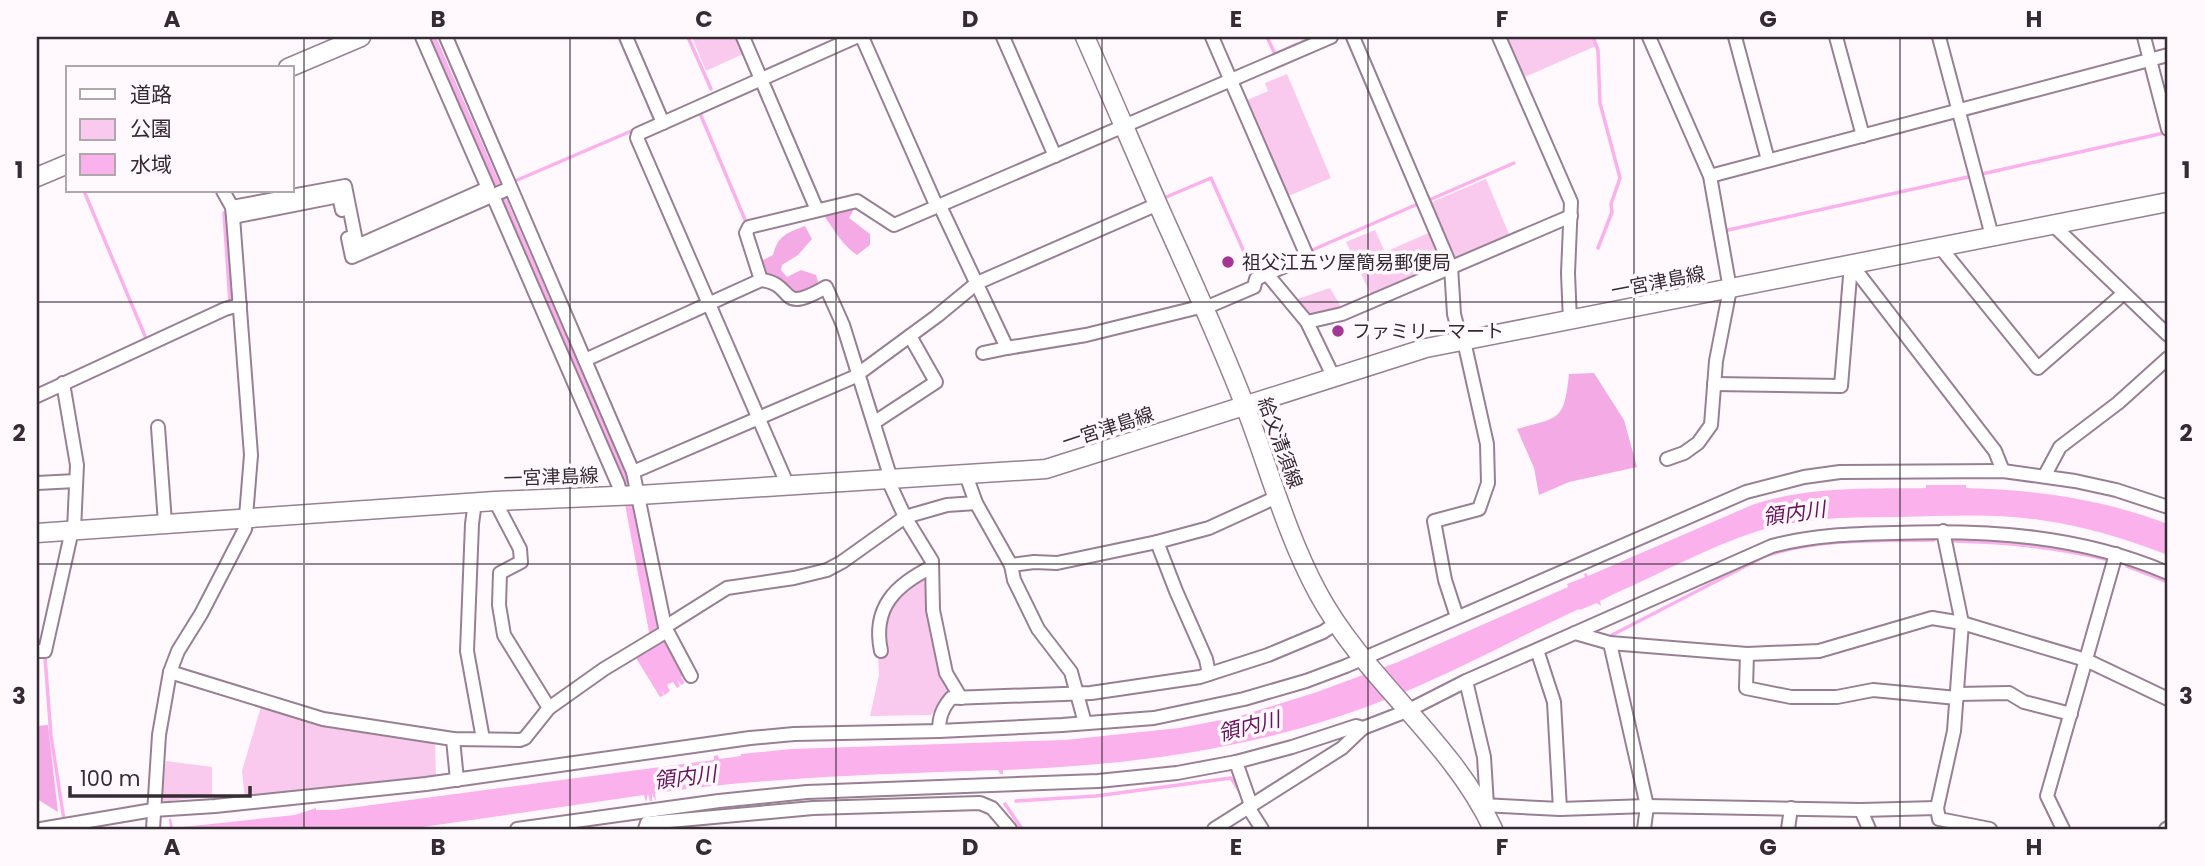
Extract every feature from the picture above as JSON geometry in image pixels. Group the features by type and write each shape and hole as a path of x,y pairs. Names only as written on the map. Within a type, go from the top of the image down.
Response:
{"main road":[{"path":"293,66 361,37"},
{"name":"給父清須線","path":"1085,37 1245,405 1300,556 1335,624 1452,762 1485,805 1493,829"},
{"path":"37,177 66,165"},
{"name":"一宮津島線","path":"37,533 475,502 1046,470 1426,348 2168,202"}],"street":[{"path":"422,37 488,188 494,194 585,360 633,472 629,495 665,630 691,676"},
{"path":"446,37 494,194 618,484 629,495"},
{"path":"626,37 663,123"},
{"path":"743,37 817,210"},
{"path":"788,486 637,138 638,134 856,37"},
{"path":"862,37 938,206 978,283 1007,348"},
{"path":"1003,37 1055,156"},
{"path":"984,353 1034,342 1086,335 1204,307 1254,287 1256,279 1307,256 1213,37"},
{"path":"761,280 746,233 749,227 857,201 894,225 1331,37"},
{"path":"1353,37 1451,267 1454,314 1487,444 1489,474 1479,509 1434,521 1445,580 1457,617"},
{"path":"1499,37 1571,202 1568,273 1570,321"},
{"path":"1649,37 1710,176 1730,289 1716,361 1711,425 1706,435 1684,453 1667,459"},
{"path":"1735,37 1768,160"},
{"path":"1836,37 1863,136"},
{"path":"1938,37 1992,236"},
{"path":"2144,37 2168,129"},
{"path":"1710,176 2168,55"},
{"path":"153,818 159,735 170,672 178,651 201,614 245,529 251,455 232,212 223,192"},
{"path":"232,212 339,197 352,257 383,239 494,194"},
{"path":"633,472 857,374 978,283 1158,204"},
{"path":"1307,322 1342,314 1571,216"},
{"path":"2053,225 2168,334"},
{"path":"1940,247 2038,368 2123,294"},
{"path":"1714,384 1841,386 1851,264"},
{"path":"1851,264 1995,451 2003,471"},
{"path":"1267,274 1307,322 1334,378"},
{"path":"585,360 761,280 773,282 789,298 797,300 806,299 826,287 843,325 875,422 889,479 905,517 932,561 933,610 946,673 961,698"},
{"path":"37,396 225,309 240,305"},
{"path":"875,422 936,382 910,336"},
{"path":"2045,475 2060,447 2118,404 2168,358"},
{"path":"37,652 45,651 73,530 77,465 63,383"},
{"path":"158,427 165,523"},
{"path":"41,829 153,818 215,806 457,780 750,738 1085,723 1192,712 1306,681 1364,660 1681,519 1746,492 1804,477 1840,472 2003,471 2045,475 2116,490 2168,507"},
{"path":"967,475 976,503 1011,565 1014,580 1030,615 1072,671 1085,723"},
{"path":"37,483 76,481"},
{"path":"1011,565 1057,563 1157,542 1209,528 1278,497"},
{"path":"495,501 520,550 520,562 500,573 499,605 504,635 549,708"},
{"path":"475,502 467,651 484,739"},
{"path":"170,672 323,719 453,739 520,740 525,738 549,708 727,588 827,570 905,517 947,505 976,503"},
{"path":"1943,531 1962,623 1954,731 1937,808 1939,819 1990,829"},
{"path":"1214,829 1342,748 1363,727 1772,546 1832,534 1943,531 2039,537 2116,554 2168,573"},
{"path":"1157,542 1206,659 1209,674"},
{"path":"2063,829 2047,796 2116,554"},
{"path":"881,652 878,637 884,604 911,578 932,568"},
{"path":"1576,633 1610,643 1747,654 1819,651 1932,618 1962,623 2086,660 2168,699"},
{"path":"940,731 939,720 943,708 951,698 1078,693 1170,682 1209,674 1268,655 1323,632 1335,624"},
{"path":"1610,643 1647,806 1644,829"},
{"path":"1537,650 1554,702 1560,810"},
{"path":"1747,654 1746,688 1791,698 1837,697 1872,690 1957,696 2009,693 2024,702 2071,714"},
{"path":"1466,681 1484,757 1485,805 1560,810 1647,806 1861,810 1937,808"},
{"path":"523,829 719,801 807,792 1098,781 1177,773 1236,762 1356,726 1363,727"},
{"path":"453,739 457,780"},
{"path":"1236,762 1250,806 1262,829"},
{"path":"645,829 647,823 665,825 813,808 980,803 992,808 1010,829"},
{"path":"1788,829 1791,807"},
{"path":"1861,810 1869,829"}],"green space":[{"path":"692,37 738,37 745,53 706,71"},
{"path":"1504,37 1592,37 1596,46 1522,78"},
{"path":"1287,74 1331,178 1286,197 1245,101 1268,91 1265,83"},
{"path":"1486,179 1511,239 1454,263 1427,204"},
{"path":"1375,230 1385,252 1433,231 1446,265 1372,297 1346,242"},
{"path":"1330,288 1343,310 1307,319 1292,301"},
{"path":"922,577 929,582 943,678 951,693 931,715 870,716 879,675 878,654 881,637 892,600"},
{"path":"262,703 435,738 436,780 245,800 242,771"},
{"path":"166,761 212,767 212,796 161,802"}],"shaded area":[{"path":"852,205 853,211 849,218 870,234 870,245 857,255 843,242 825,217 828,213"},
{"path":"805,226 812,239 798,255 782,265 781,270 787,277 801,270 816,275 816,288 800,297 766,277 761,261 773,255 784,236"},
{"path":"1594,373 1624,420 1637,467 1569,482 1539,495 1534,468 1517,429 1557,415 1565,401 1569,374"},
{"path":"48,725 58,812 37,799 37,726"}],"water":[{"path":"430,37 436,37 628,478 658,626 684,675 681,677 685,683 681,685 677,679 680,686 677,688 673,682 667,685 670,691 665,695 660,689 664,695 660,697 636,658 636,655 650,647 649,632 621,483"},
{"name":"領内川","path":"1926,485 1966,485 1966,488 2069,497 2143,515 2168,524 2168,555 2089,529 2023,518 1953,516 1811,520 1775,526 1722,544 1600,601 1601,606 1597,603 1579,609 1397,695 1301,728 1203,750 1104,763 1003,770 1003,774 998,770 955,771 741,783 655,793 656,801 652,794 650,801 648,794 646,802 644,795 409,829 164,829 170,828 171,818 173,828 295,815 316,808 334,810 714,760 714,756 718,755 719,759 791,749 1065,740 1179,728 1237,717 1317,692 1398,662 1568,587 1567,584 1585,577 1586,573 1588,576 1752,505 1794,494 1926,488"}],"waterway":[{"path":"688,37 711,89"},
{"path":"1267,37 1275,54 1297,44"},
{"path":"1302,42 1314,37"},
{"path":"1593,37 1598,50 1600,103 1620,178 1611,204 1612,212 1598,248"},
{"path":"699,111 746,222"},
{"path":"515,181 636,129"},
{"path":"1982,174 2164,133"},
{"path":"1427,201 1514,163"},
{"path":"1728,230 1968,177"},
{"path":"1164,198 1211,178 1254,274"},
{"path":"84,192 145,336"},
{"path":"1310,251 1420,203"},
{"path":"227,212 224,213 230,303"},
{"path":"1612,635 1765,556 1828,543 1934,540"},
{"path":"1954,541 2030,546 2105,559"},
{"path":"2127,566 2168,582"},
{"path":"45,657 51,736 64,820"},
{"path":"1016,801 1096,796 1231,778 1241,793"},
{"path":"1005,804 1022,829"},
{"path":"1871,818 1876,829"}],"place":[{"name":"祖父江五ツ屋簡易郵便局","path":"1228,262"},
{"name":"ファミリーマート","path":"1338,331"}]}
